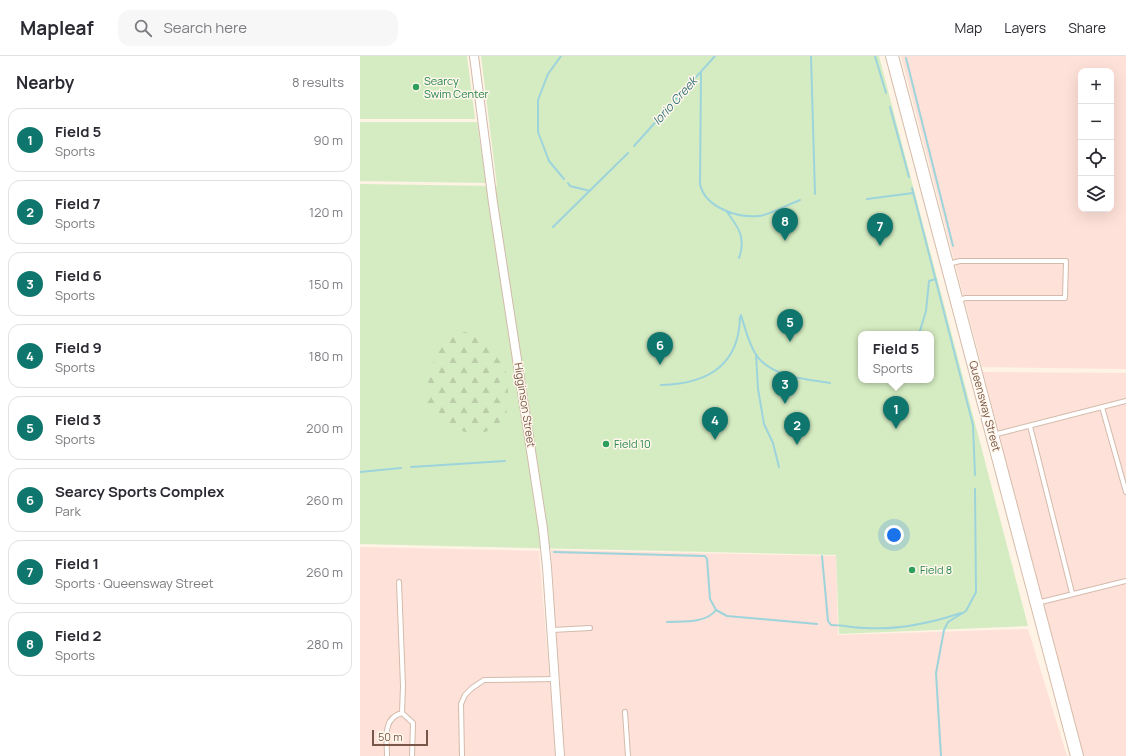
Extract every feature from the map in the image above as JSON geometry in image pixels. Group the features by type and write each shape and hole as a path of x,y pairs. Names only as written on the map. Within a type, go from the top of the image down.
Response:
{"street":[{"name":"Higginson Street","path":"474,56 493,203 543,526 552,630 560,756"},
{"name":"Queensway Street","path":"892,56 993,435 1076,756"}],"lane":[{"path":"947,264 960,261 1066,261 1065,298 966,298 957,301"},
{"path":"993,435 1126,401"},
{"path":"1102,407 1126,492"},
{"path":"1030,426 1072,593"},
{"path":"1037,603 1072,593 1082,593 1126,581"},
{"path":"399,582 403,686 402,713 413,724 412,756"},
{"path":"552,630 590,628"},
{"path":"462,756 461,704 464,695 472,688 484,680 555,679"},
{"path":"625,712 628,756"},
{"path":"387,756 387,725 395,715 402,713"}],"shaded area":[{"path":"901,56 1126,56 1126,369 982,367"},
{"path":"983,372 1126,373 1126,756 1083,756"},
{"path":"360,547 539,551 556,756 360,756"},
{"path":"551,550 836,556 838,635 1028,629 1067,756 564,756"}],"green space":[{"name":"Searcy Swim Center","path":"360,56 467,56 475,119 360,119"},
{"path":"481,56 879,56 1028,626 839,634 836,555 360,544 360,184 497,186"},
{"path":"360,122 477,122 486,183 360,181"},
{"path":"464,332 483,334 498,349 506,372 508,391 506,418 500,424 481,433 461,431 445,422 432,410 425,396 428,377 438,353 447,341"}],"waterway":[{"path":"561,56 548,74 538,100 538,132 549,161 564,179"},
{"name":"Iorio Creek","path":"634,146 715,56"},
{"path":"811,56 815,194"},
{"path":"875,56 886,93"},
{"path":"906,58 953,246"},
{"path":"701,72 700,184 708,199 724,210 751,216 768,214 800,200"},
{"path":"890,107 909,177"},
{"name":"Iorio Creek","path":"553,227 628,153"},
{"path":"568,183 570,186 590,191"},
{"path":"912,188 973,425 975,475"},
{"path":"867,199 913,193"},
{"path":"727,212 738,228 740,234 742,245 739,258"},
{"path":"920,331 926,311 929,281 936,279"},
{"path":"741,315 755,353 761,361 769,367 788,376 830,383"},
{"path":"661,385 692,381 706,376 717,369 726,360 734,348 738,334 740,317"},
{"path":"756,354 758,389 764,424 773,443 779,467"},
{"path":"411,467 505,461"},
{"path":"360,472 401,468"},
{"path":"941,756 936,673 944,630 948,622 966,611 976,592 975,489"},
{"path":"554,552 705,556 707,559 710,599 716,610 727,616 817,624"},
{"path":"822,556 828,621 831,625 862,628 902,627 926,623 961,613"},
{"path":"667,622 700,620 706,618 716,610"}],"place":[{"name":"Searcy Swim Center","path":"416,87"},
{"name":"Field 2","path":"785,241"},
{"name":"Field 1","path":"880,246"},
{"name":"Field 3","path":"790,342"},
{"name":"Searcy Sports Complex","path":"660,365"},
{"name":"Field 6","path":"785,404"},
{"name":"Field 5","path":"896,429"},
{"name":"Field 9","path":"715,440"},
{"name":"Field 10","path":"606,444"},
{"name":"Field 7","path":"797,445"},
{"name":"Field 8","path":"912,570"}]}
